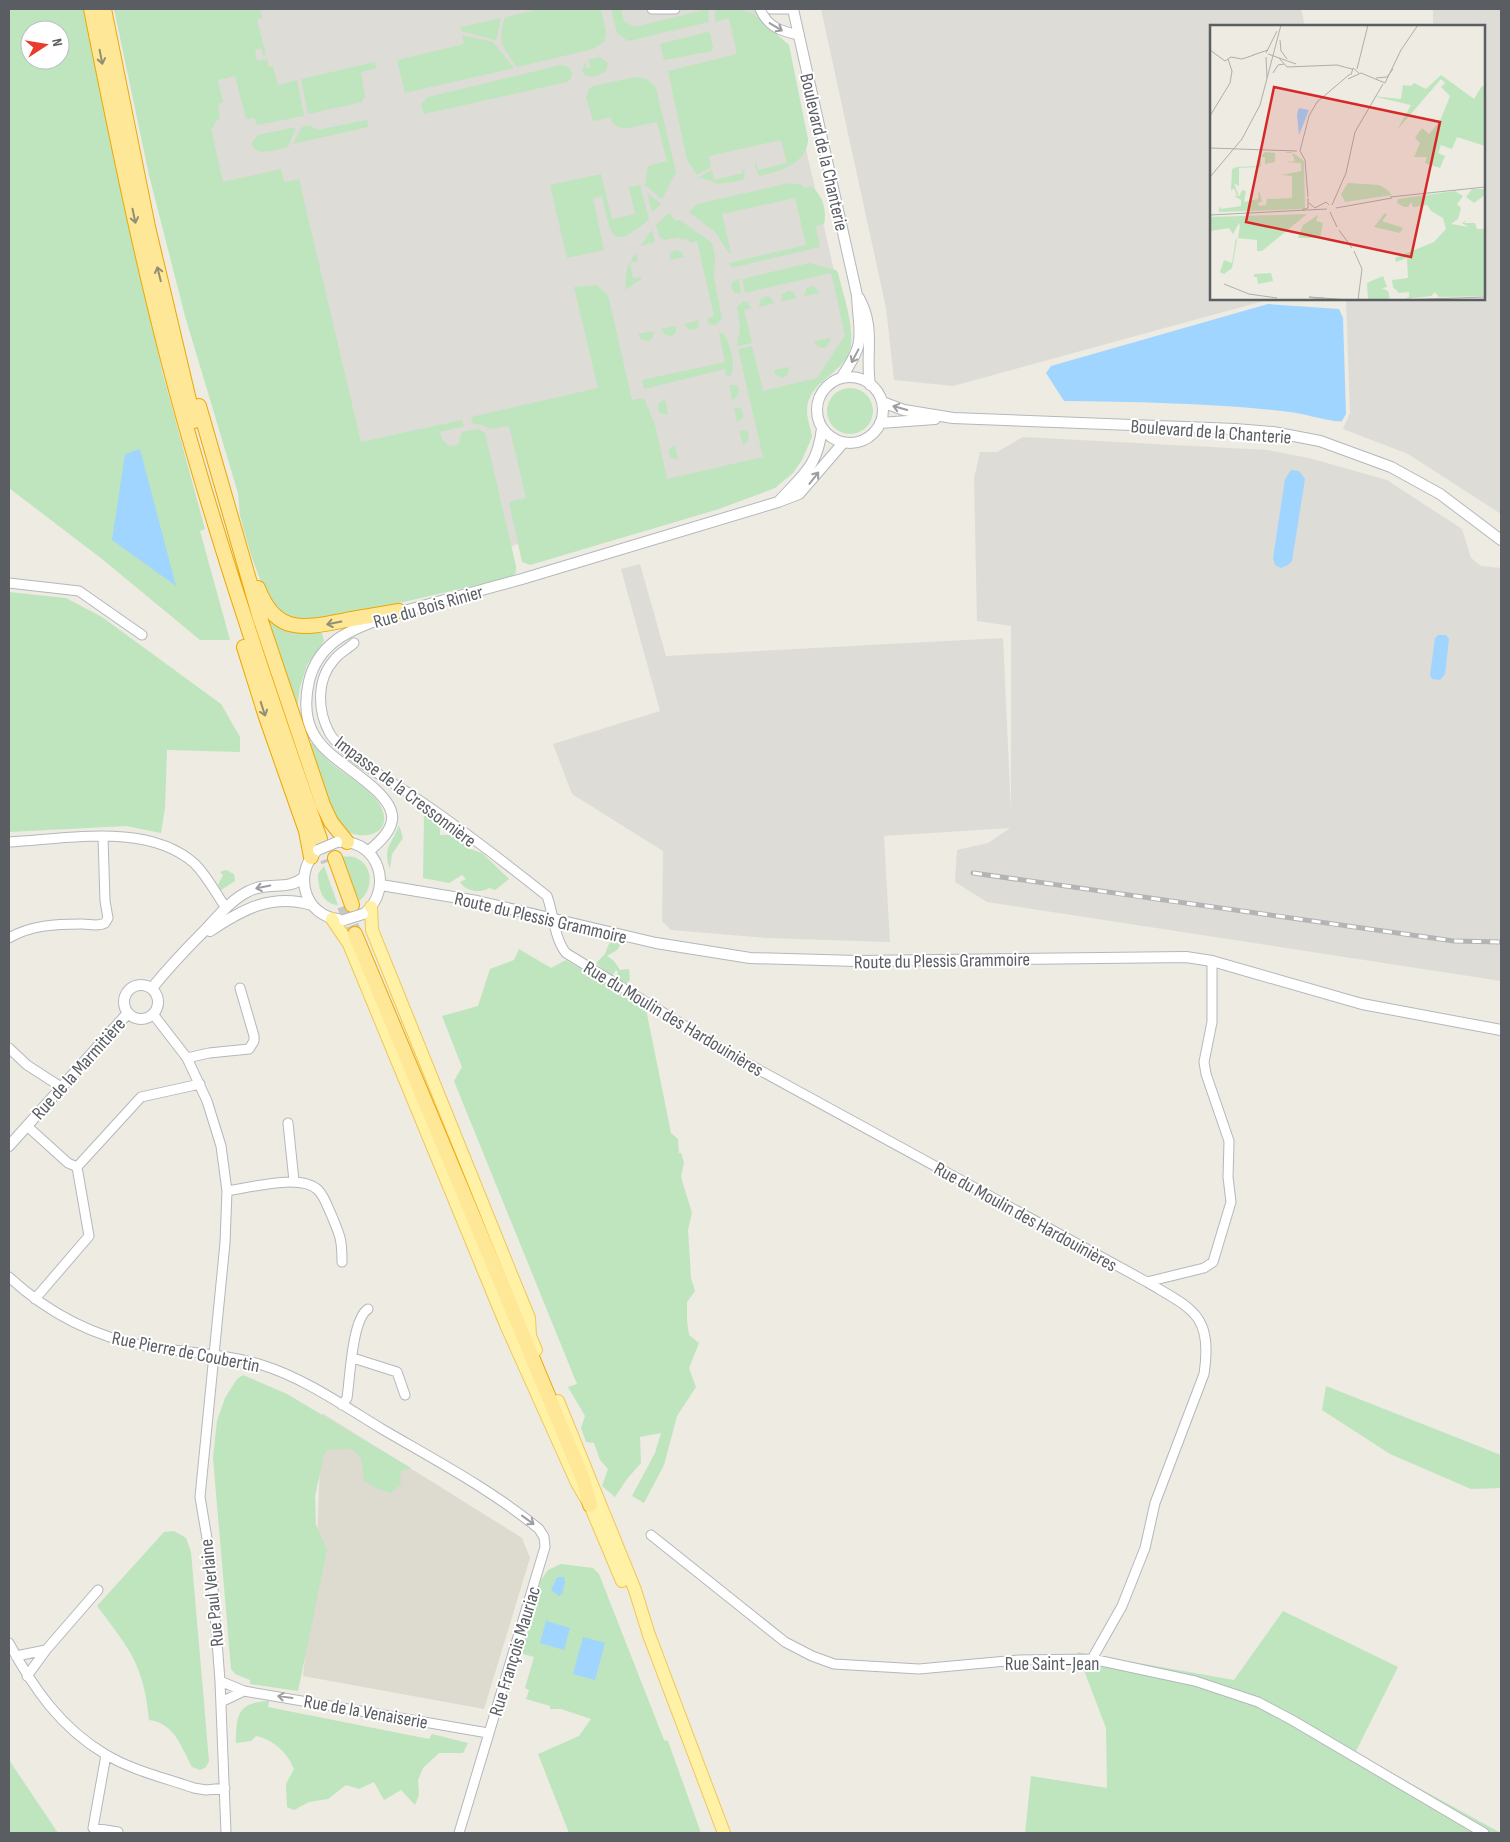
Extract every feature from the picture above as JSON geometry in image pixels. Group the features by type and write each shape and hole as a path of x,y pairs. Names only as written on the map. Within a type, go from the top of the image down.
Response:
{"highway":[{"path":"91,9 138,234 196,460 256,655 326,845"},
{"path":"104,9 148,227 203,454 267,669 326,845"},
{"path":"170,321 180,342 260,618 312,772 331,822 326,845"},
{"path":"196,460 195,474 229,596 266,717 306,831 326,845"},
{"path":"233,521 263,599 274,616 285,624 296,627 312,627 399,611"},
{"path":"331,860 343,912"},
{"path":"530,1336 359,933 583,1479 590,1505"}],"main road":[{"path":"367,911 372,930 529,1318 530,1336 635,1590 649,1635 724,1833"},
{"path":"343,912 350,944 508,1326 577,1482 590,1505 628,1594 649,1635"}],"street":[{"path":"652,9 675,9"},
{"path":"760,9 774,28 799,35"},
{"path":"771,9 793,9"},
{"name":"Boulevard de la Chanterie","path":"793,9 857,295 861,338 860,348 841,378"},
{"name":"Boulevard de la Chanterie","path":"857,295 864,308 871,341 868,367 870,385"},
{"path":"841,378 862,380 870,385 882,402 883,412 880,423 869,437 852,443 842,443 834,440 822,428 817,408 819,398 828,386 841,378"},
{"name":"Boulevard de la Chanterie","path":"882,402 904,410 953,418"},
{"name":"Boulevard de la Chanterie","path":"880,423 953,418 1273,432 1320,442 1391,467 1456,505 1501,540"},
{"name":"Rue du Bois Rinier","path":"778,502 810,468 820,446 822,428"},
{"name":"Rue du Bois Rinier","path":"368,852 390,826 391,809 370,785 329,755 315,738 308,720 308,686 312,669 320,655 342,634 399,611 522,579 799,494 842,443"},
{"path":"9,583 79,591 142,635"},
{"name":"Impasse de la Cressonnière","path":"354,643 334,659 324,674 320,692 322,711 329,733 358,758 410,794 547,896 554,921"},
{"path":"9,842 103,837 145,839 159,843 185,856 204,874 226,908"},
{"path":"9,938 28,929 44,926 101,925 106,923 108,918 105,901 103,837"},
{"path":"152,988 174,960 226,908 249,890 271,885 289,886 303,878 326,845 358,845 368,852 376,861 380,872 381,884 378,897 367,911 321,914 312,905 304,888 303,878"},
{"name":"Route du Plessis Grammoire","path":"381,884 476,901 554,921 713,953 782,960 1186,957 1212,961 1362,1004 1501,1030"},
{"path":"195,941 229,918 255,906 285,899 312,905"},
{"name":"Rue du Moulin des Hardouinières","path":"554,921 558,943 566,953 732,1055 1147,1282 1189,1307 1198,1315 1202,1326 1207,1356 1204,1374 1155,1503 1145,1548 1122,1606 1092,1660"},
{"path":"1147,1282 1204,1268 1213,1262 1231,1202 1228,1177 1229,1141 1206,1074 1204,1062 1212,1022 1212,961"},
{"path":"136,985 146,985 152,988 158,1000 154,1014 143,1019 132,1017 124,1003 127,992 136,985"},
{"path":"187,1058 209,1052 249,1049 254,1042 254,1036 240,988"},
{"name":"Rue de la Marmitière","path":"9,1146 128,1013"},
{"name":"Rue Paul Verlaine","path":"154,1014 187,1058 200,1084 217,1130 227,1191 225,1243 200,1498 202,1520 210,1554 220,1680 226,1833"},
{"path":"9,1048 27,1065 61,1087"},
{"path":"77,1166 141,1097 200,1084"},
{"path":"288,1123 294,1181"},
{"path":"27,1126 68,1163 77,1166"},
{"path":"35,1299 88,1236 77,1166"},
{"path":"227,1191 294,1181 308,1184 318,1189 342,1238 342,1262"},
{"name":"Rue Pierre de Coubertin","path":"9,1277 35,1299 78,1324 118,1339 146,1346 213,1354 262,1365 310,1387 342,1405 488,1493"},
{"path":"342,1405 347,1398 356,1327 362,1313 368,1309"},
{"path":"353,1358 397,1372 404,1395"},
{"name":"Rue François Mauriac","path":"459,1833 545,1547 544,1537 539,1529 488,1493"},
{"name":"Rue Saint-Jean","path":"652,1535 785,1642 812,1656 834,1664 919,1669 1018,1660 1092,1660 1195,1681 1258,1702 1484,1833"},
{"path":"27,1676 46,1650 98,1590"},
{"path":"9,1644 42,1698 67,1725 106,1755 194,1788 206,1790 225,1788"},
{"path":"16,1656 46,1650"},
{"name":"Rue de la Venaiserie","path":"220,1680 244,1691 488,1733"},
{"path":"221,1702 244,1691"},
{"path":"106,1755 93,1828 118,1832"}],"shaded area":[{"path":"133,9 758,9 786,63 850,339 820,382 751,399 765,459 661,487 354,609"},
{"path":"821,9 1301,9 1305,25 1210,25 1210,300 1267,300 953,386 894,380 886,308"},
{"path":"1433,9 1501,9 1501,514 1408,454 1343,429 1350,413 1346,300 1485,300 1485,25 1433,25"},
{"path":"1023,437 1268,450 1309,458 1387,480 1462,529 1471,558 1481,566 1501,568 1501,981 987,902 955,882 957,850 988,843 1010,828 884,836 890,942 766,938 671,930 662,921 663,851 572,794 553,744 660,711 621,569 640,564 666,656 1003,638 1011,812 1011,626 977,621 974,478 980,452 997,452"},
{"path":"322,1413 522,1538 530,1558 484,1709 303,1676 317,1542"}],"green space":[{"path":"9,9 83,9 162,371 205,529 200,531 230,640 200,640 102,559 9,488"},
{"path":"114,9 260,9 262,18 257,20 266,55 263,56 261,48 255,50 257,61 267,59 269,67 273,66 278,85 297,80 304,116 257,125 254,118 246,119 235,76 218,80 223,102 218,104 220,117 214,124 214,127 211,128 223,182 281,169 284,182 299,179 361,442 462,420 464,426 440,432 442,439 449,446 458,445 462,432 478,429 485,433 516,566 516,572 512,577 316,622 283,617 263,587 251,555 240,516 238,493 185,316 149,175"},
{"path":"541,9 601,9 606,33 604,42 593,49 517,67 502,44 501,33 505,17"},
{"path":"611,9 621,9 624,21 634,27 708,9 709,22 628,41 617,33"},
{"path":"715,9 740,9 754,14 789,45 808,139 807,148 803,155 797,161 782,169 759,176 755,165 756,162 758,170 787,163 781,140 709,156 711,167 697,175 687,160 668,71 737,54 729,18 715,22"},
{"path":"501,18 495,40 461,31 461,27"},
{"path":"707,32 710,33 712,51 664,60 660,44"},
{"path":"462,35 493,42 514,68 405,93 397,60 464,44"},
{"path":"599,57 608,63 606,71 594,77 585,75 582,71 585,62 586,68 591,67 588,60"},
{"path":"375,62 376,68 361,72 365,96 362,102 308,114 301,79"},
{"path":"561,65 569,67 571,71 572,75 567,82 424,114 421,104 428,97"},
{"path":"635,77 647,79 656,88 676,172 662,199 645,185 648,166 667,161 657,122 623,129 612,123 611,117 593,121 586,97 589,89 593,86"},
{"path":"367,120 368,127 293,144 302,127 310,125 317,130"},
{"path":"296,127 288,147 261,152 253,147 252,142 258,135"},
{"path":"741,165 745,173 743,180 719,184 699,177 712,170 714,180 743,173"},
{"path":"601,174 612,219 635,214 629,187 640,185 649,219 626,236 619,237 614,235 611,229 602,196 593,198 604,250 567,258 550,185"},
{"path":"789,183 802,185 804,188 811,187 819,194 825,214 824,224 816,226 820,247 732,268 729,263 806,245 795,198 722,214 731,253 729,253 715,232 689,212 697,204"},
{"path":"647,193 661,204 652,212"},
{"path":"669,213 676,221 680,220 712,243 715,256 714,278 722,318 716,325 709,324 707,318 714,316 697,241 689,243 689,238 681,240 680,237 664,240 659,236 656,225"},
{"path":"652,230 655,242 640,246"},
{"path":"676,250 681,251 684,257 670,260 670,253"},
{"path":"636,252 638,261 630,263 633,278 641,277 641,279 625,290 627,268"},
{"path":"809,263 836,270 838,273 850,324 851,345 844,361 818,386 809,400 807,414 812,437 802,460 793,473 775,488 719,509 530,565 522,562 509,502 526,498 509,426 490,429 482,425 473,424 471,417 598,388 574,287 596,285 606,293 609,299 632,400 644,398 655,425 667,479 763,457 738,349 752,346 763,391 817,378 845,335 831,273 745,293 742,279"},
{"path":"739,279 741,294 734,293 731,287 732,282"},
{"path":"814,286 820,293 804,296 807,288"},
{"path":"788,291 793,292 797,298 781,301 782,294"},
{"path":"766,296 770,297 774,303 759,307 760,300"},
{"path":"743,301 747,302 751,308 744,310 752,343 737,346 740,327 737,307"},
{"path":"699,320 698,327 694,330 688,329 684,324"},
{"path":"676,326 676,332 672,336 665,335 661,329"},
{"path":"653,331 653,338 649,341 642,340 638,334"},
{"path":"719,333 723,333 730,347 733,360 731,375 727,377 725,369 644,389 642,380 725,362"},
{"path":"830,338 830,342 825,348 818,347 814,341"},
{"path":"789,367 788,374 782,378 776,375 774,370"},
{"path":"729,385 736,385 739,389 738,396 732,400"},
{"path":"850,388 863,392 869,398 873,411 869,424 863,430 850,434 837,430 831,424 827,411 831,398 837,392"},
{"path":"665,399 668,414 662,414 658,410 659,403"},
{"path":"734,408 741,408 744,417 737,422"},
{"path":"739,430 746,431 749,434 748,441 743,445"},
{"path":"675,445 678,460 670,457 668,453 671,447"},
{"path":"9,592 66,598 102,617 221,704 240,737 240,752 167,750 165,808 161,833 126,826 9,832"},
{"path":"266,616 322,633 324,641 307,665 300,687 297,708"},
{"path":"312,743 323,756 366,789 377,801 384,817 383,824 379,830 373,834 356,835 338,826 308,744"},
{"path":"424,815 440,825 440,835 451,835 470,849 482,853 509,879 495,890 489,888 477,891 465,888 462,885 460,882 466,879 462,875 449,883 423,878"},
{"path":"399,825 403,838 392,854 390,869 387,851"},
{"path":"341,856 361,860 368,871 369,884 364,896 359,901"},
{"path":"324,866 338,905 328,902 320,890 318,874"},
{"path":"226,870 234,874 235,881 221,890 218,885 223,875 220,872"},
{"path":"610,941 621,944 617,950 607,956 614,961 620,970 629,969 630,980 627,983 618,982 616,978 618,972 616,970 613,975 608,974 596,963 605,954"},
{"path":"519,949 551,968 566,960 646,1009 671,1133 678,1139 679,1153 681,1153 684,1162 681,1177 692,1213 688,1230 691,1278 695,1291 687,1302 687,1320 689,1335 699,1343 689,1368 696,1387 677,1416 664,1465 644,1503 632,1496 655,1453 661,1433 640,1437 641,1463 615,1497 602,1486 608,1469 600,1460 594,1443 586,1442 581,1428 585,1416 568,1387 577,1384 454,1081 462,1067 442,1016 478,1006 490,969 514,960"},
{"path":"243,1375 287,1394 411,1468 400,1471 401,1484 391,1493 376,1488 364,1481 361,1458 352,1449 327,1450 324,1455 315,1496 316,1525 327,1550 298,1691 250,1684 250,1680 235,1674 231,1669 213,1458 217,1421 225,1398 237,1379"},
{"path":"1326,1386 1501,1455 1501,1488 1471,1489 1390,1454 1322,1410"},
{"path":"174,1531 186,1538 191,1552 209,1761 206,1767 200,1770 192,1767 171,1731 158,1722 149,1720 147,1701 139,1671 126,1646 97,1606 164,1532"},
{"path":"561,1564 593,1568 599,1574 664,1740 668,1741 701,1833 569,1833 538,1754 579,1736 591,1719 561,1709 550,1709 550,1706 526,1699 529,1690 525,1688 534,1657 520,1653 541,1580 548,1570"},
{"path":"1283,1611 1398,1667 1355,1753 1501,1833 1025,1833 1031,1776 1107,1788 1106,1728 1077,1652 1234,1680"},
{"path":"269,1701 268,1707 429,1739 432,1734 468,1743 463,1753 439,1753 423,1768 418,1780 419,1795 415,1805 401,1790 384,1800 374,1782 359,1789 346,1785 328,1799 309,1802 294,1810 287,1807 286,1784 294,1769 284,1752 269,1740 256,1736 251,1741 236,1743 238,1718 241,1712 251,1704"},
{"path":"9,1760 58,1833 9,1833"}],"water":[{"path":"1268,304 1339,309 1343,318 1346,414 1342,421 1332,421 1290,412 1234,407 1064,401 1046,373 1051,366"},
{"path":"140,449 176,586 112,540 125,454"},
{"path":"1291,470 1299,471 1305,479 1292,561 1281,568 1275,565 1273,558 1285,479"},
{"path":"1438,635 1446,635 1449,639 1445,674 1440,680 1432,679 1430,675 1435,638"},
{"path":"557,1577 564,1577 565,1582 562,1594 559,1596 551,1590"},
{"path":"546,1621 570,1628 564,1650 540,1643"},
{"path":"583,1637 605,1643 595,1680 573,1674"}],"tunnel":[{"path":"320,839 328,862"},
{"path":"344,906 355,934"}],"railway":[{"path":"973,873 1454,941 1501,942"}]}
